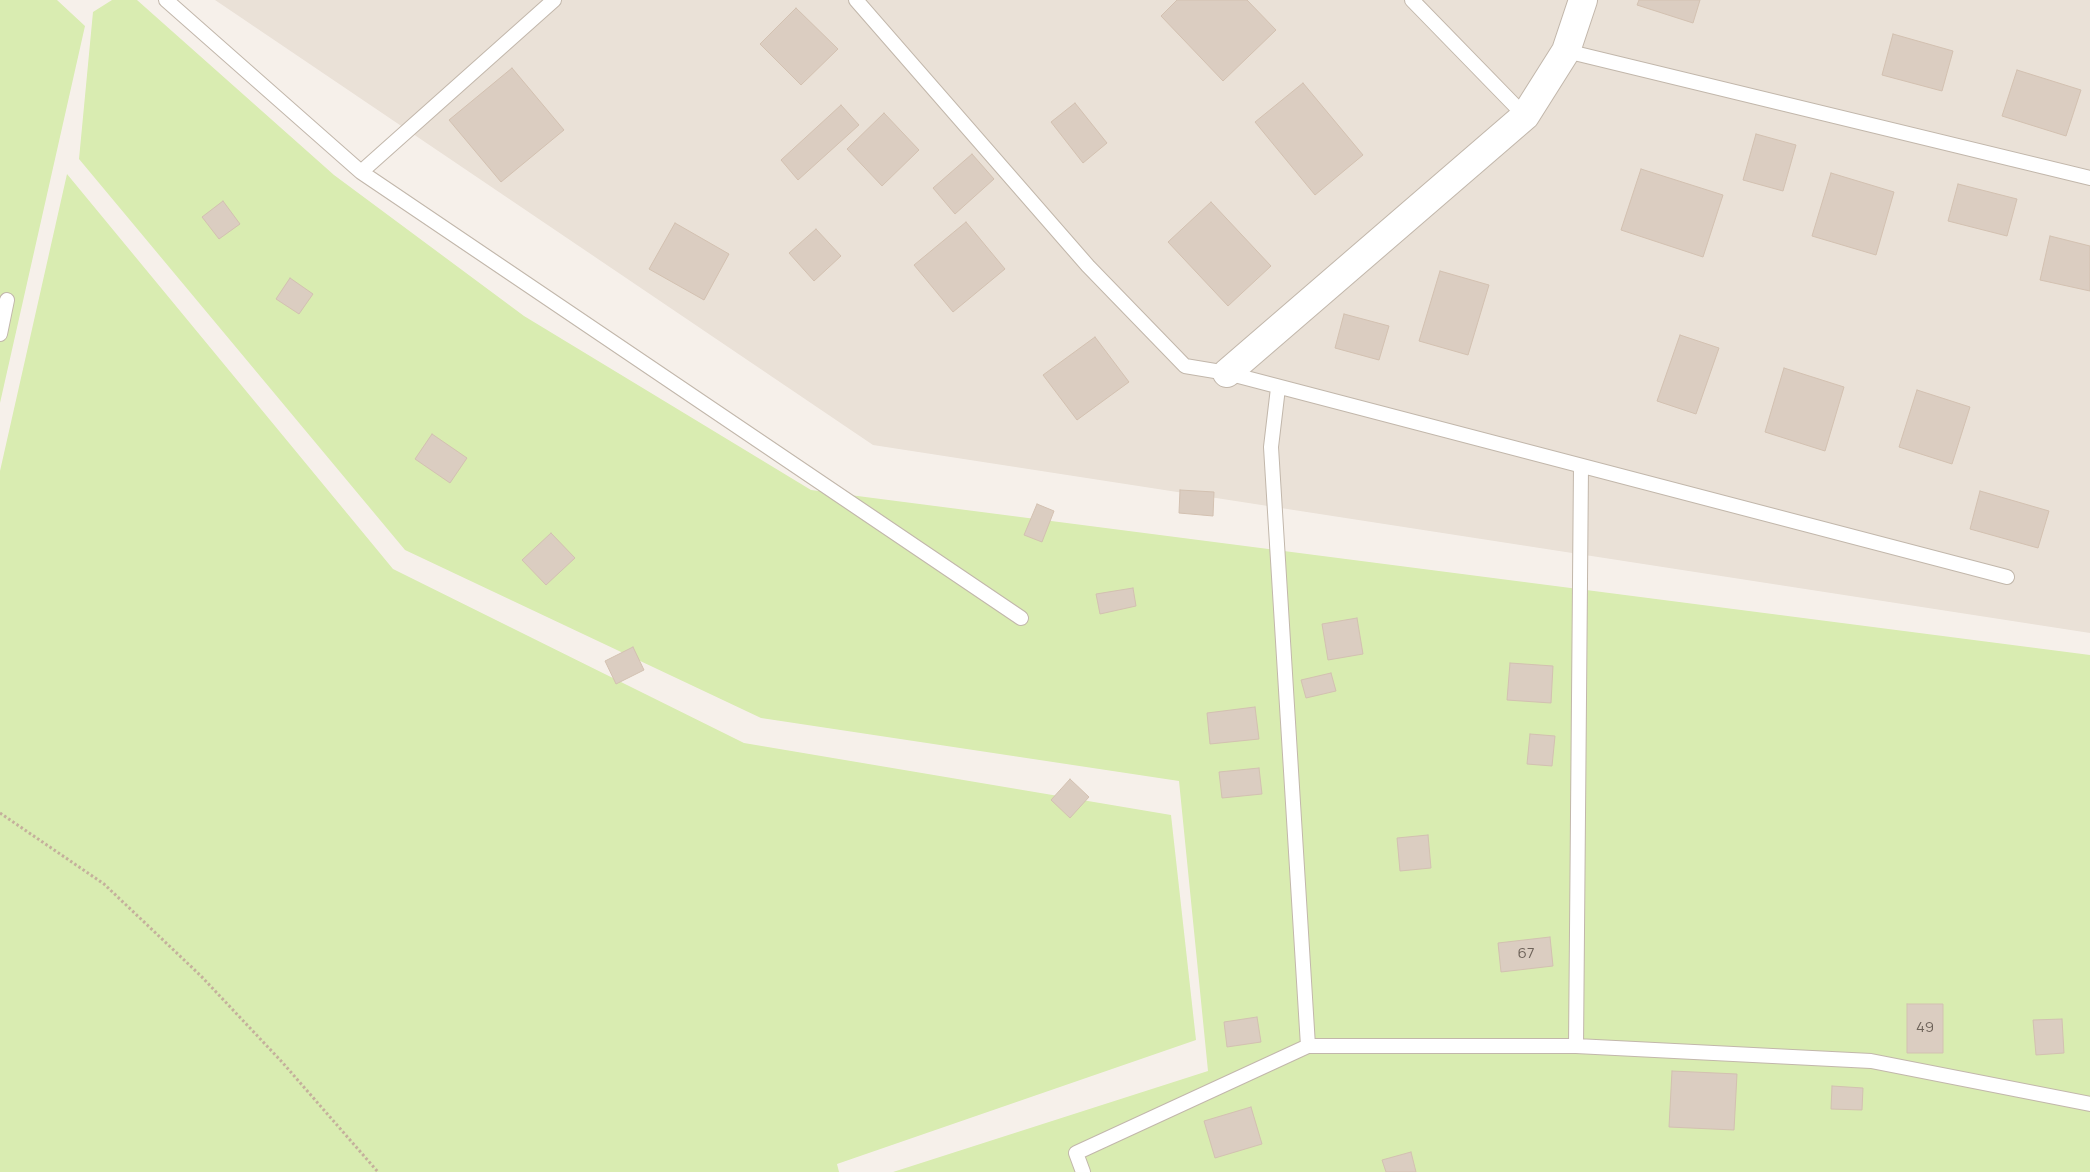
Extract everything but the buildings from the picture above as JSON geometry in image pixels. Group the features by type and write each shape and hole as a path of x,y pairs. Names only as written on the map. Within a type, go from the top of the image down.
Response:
{"street":[{"path":"1227,373 1524,116 1566,51 1583,0"}],"lane":[{"path":"166,0 361,172 1021,618"},
{"path":"361,172 554,0"},
{"path":"856,0 1088,266 1185,366 1227,373 1278,388 2007,578"},
{"path":"1412,0 1524,116"},
{"path":"1566,51 2090,178"},
{"path":"0,334 7,300"},
{"path":"1278,388 1271,447 1308,1046"},
{"path":"1576,1046 1581,466"},
{"path":"1083,1172 1076,1153 1308,1046 1576,1046 1871,1061 2090,1104"}],"path":[{"path":"0,812 104,884 201,976 282,1062 378,1172"}],"shaded area":[{"path":"215,0 2090,0 2090,633 873,445"}],"green space":[{"path":"0,0 57,0 85,26 0,403"},
{"path":"112,0 137,0 334,175 524,316 811,490 2090,655 2090,1172 893,1172 1208,1071 1179,781 761,718 405,550 79,159 93,12"},
{"path":"67,174 393,569 744,743 1171,815 1196,1040 837,1164 839,1172 0,1172 0,471"}]}
